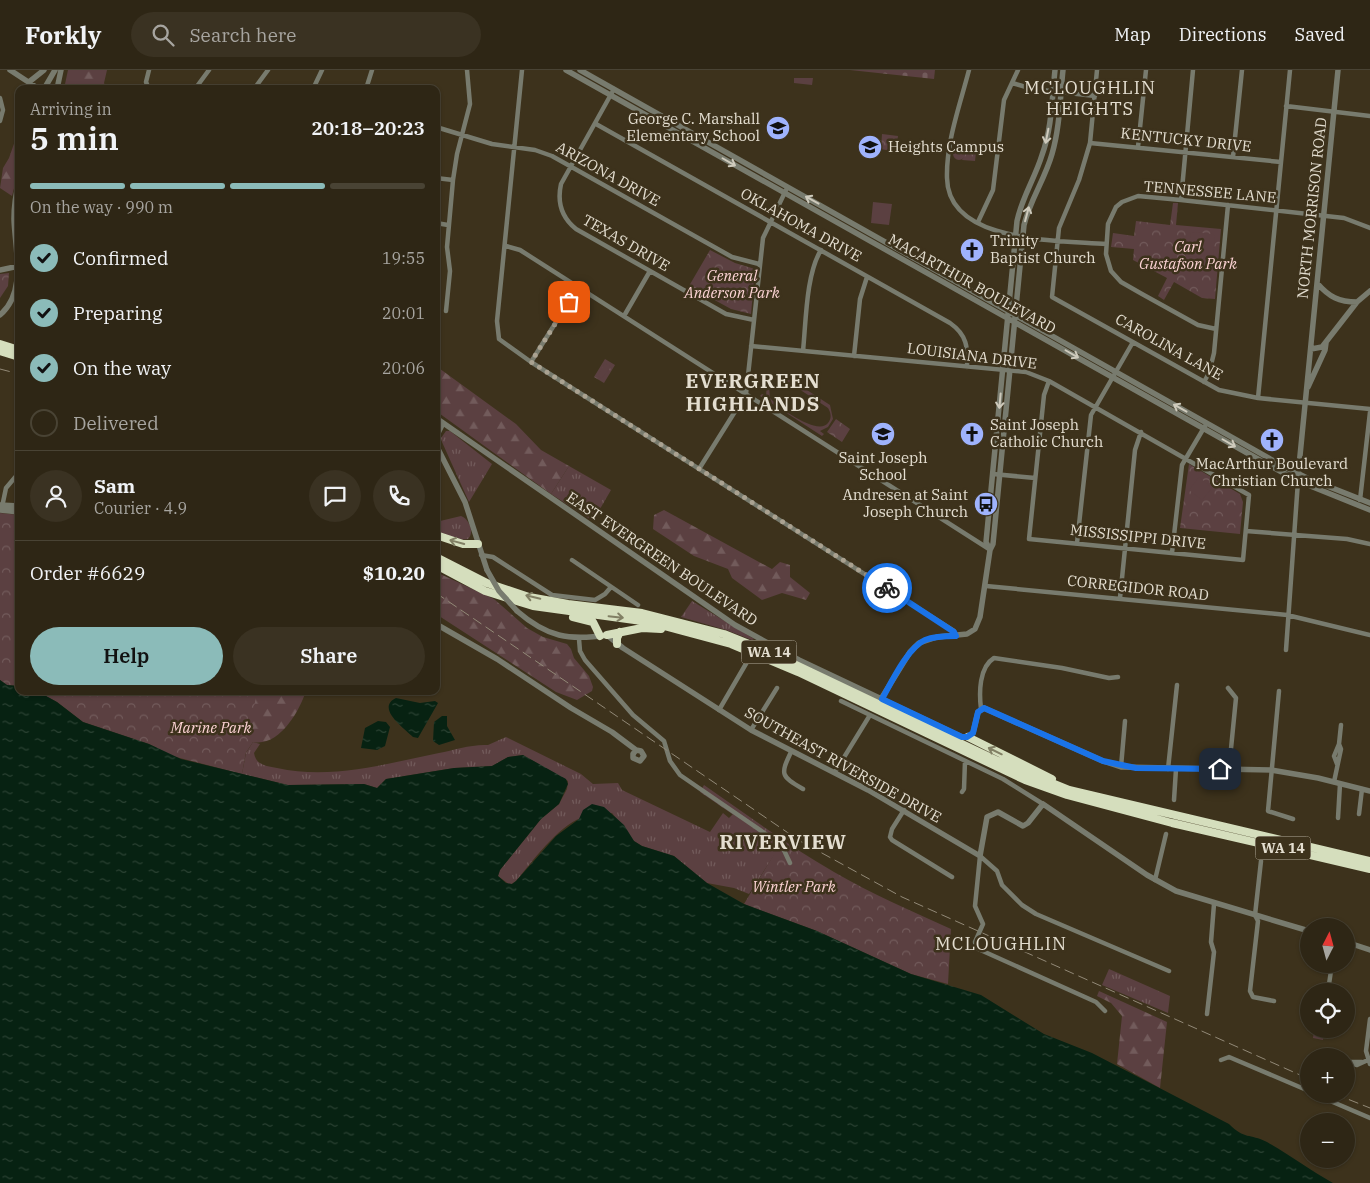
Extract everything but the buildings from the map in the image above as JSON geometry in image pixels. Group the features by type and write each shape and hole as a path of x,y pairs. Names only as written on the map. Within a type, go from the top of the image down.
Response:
{"highway":[{"path":"0,344 15,349"},
{"path":"0,351 15,356"},
{"path":"440,536 463,544 478,544"},
{"name":"WA 14","path":"440,559 487,583 528,597 642,613 724,634 771,652 998,761 1086,795 1370,862"},
{"name":"WA 14","path":"440,567 485,590 533,606 649,622 712,637 798,672 1046,788 1109,807 1370,869"},
{"path":"533,606 594,622 603,636 647,627 712,637"},
{"path":"617,644 620,632"},
{"path":"968,737 1086,795"}],"street":[{"path":"10,70 34,85"},
{"path":"29,82 44,70"},
{"path":"46,85 55,70"},
{"path":"58,85 61,70"},
{"path":"147,85 146,82 149,70"},
{"path":"199,85 209,70"},
{"path":"257,85 268,70"},
{"path":"317,85 322,70"},
{"path":"367,85 372,70"},
{"path":"446,311 450,272 447,247 448,225 453,180 471,99 467,70"},
{"path":"522,70 506,246 497,321 500,339 531,362 946,626 956,636"},
{"name":"MACARTHUR BOULEVARD","path":"566,70 1014,322 1114,374"},
{"name":"MACARTHUR BOULEVARD","path":"580,70 1015,314 1205,426 1298,477 1370,510"},
{"path":"969,70 950,146 946,178 949,194 960,211 992,230 1023,236 1106,244"},
{"path":"978,222 993,190 1002,109 1018,70"},
{"path":"990,550 986,542 1015,235 1020,208 1046,142 1055,70"},
{"path":"882,699 910,652 919,643 937,637 966,634 975,629 980,617 990,550 993,544 1023,236 1031,200 1050,161 1055,144 1063,70"},
{"path":"1057,240 1062,217 1078,180 1090,143 1097,70"},
{"path":"1138,147 1146,70"},
{"path":"1181,200 1193,70"},
{"path":"1232,157 1242,70"},
{"path":"1258,398 1290,70"},
{"name":"NORTH MORRISON ROAD","path":"1307,389 1338,70"},
{"path":"1012,83 1033,89 1094,96"},
{"name":"TEXAS DRIVE","path":"614,89 561,184 559,195 563,215 568,223 726,314 754,320"},
{"path":"0,98 2,110 0,121"},
{"path":"1286,106 1370,116"},
{"name":"OKLAHOMA DRIVE","path":"596,124 958,328 967,342 967,367"},
{"name":"ARIZONA DRIVE","path":"440,128 492,144 535,150 570,166 732,257 759,264"},
{"name":"KENTUCKY DRIVE","path":"1090,143 1281,162"},
{"path":"440,178 453,180"},
{"path":"700,469 746,394 763,238 769,222 788,187"},
{"name":"TENNESSEE LANE","path":"1216,330 1198,325 1121,282 1111,271 1106,244 1112,214 1122,202 1138,196 1181,200 1324,215 1344,218 1370,228"},
{"path":"1204,382 1212,363 1228,205"},
{"path":"15,210 15,230"},
{"path":"440,224 448,225"},
{"name":"CAROLINA LANE","path":"1057,240 1052,297 1204,382 1233,394 1370,410"},
{"path":"506,246 520,250 990,550"},
{"path":"803,351 810,276 821,250"},
{"path":"0,270 15,267"},
{"path":"624,316 650,271"},
{"path":"854,356 862,290 867,277"},
{"path":"1317,283 1332,298 1340,301 1357,302"},
{"path":"0,315 13,298 15,285"},
{"path":"531,362 578,287"},
{"path":"1311,349 1318,349 1326,343 1357,302 1370,291"},
{"path":"1077,543 1089,424 1094,407 1133,342"},
{"path":"1286,650 1287,615 1305,402 1307,389 1325,350 1326,343"},
{"name":"LOUISIANA DRIVE","path":"751,346 1034,374 1141,432 1249,495 1246,531"},
{"path":"993,474 1036,478 1044,395 1049,381"},
{"path":"1359,506 1368,460 1370,410"},
{"name":"EAST EVERGREEN BOULEVARD","path":"440,422 735,625 772,646 882,699 962,737 968,737"},
{"path":"1172,553 1181,472 1186,458 1205,426"},
{"path":"1120,598 1135,450 1141,432"},
{"path":"440,452 459,488 481,555 499,591 517,611 534,625 550,633 579,639 603,636"},
{"path":"1,508 6,488 15,476"},
{"name":"MACARTHUR BOULEVARD","path":"1298,477 1370,503"},
{"name":"MISSISSIPPI DRIVE","path":"1036,478 1029,539 1243,560 1246,531"},
{"path":"1,508 15,506"},
{"path":"1,508 15,511"},
{"path":"1246,531 1347,539 1370,544"},
{"path":"481,555 494,557 552,595 595,600 605,594 611,587"},
{"path":"572,560 638,605"},
{"name":"CORREGIDOR ROAD","path":"986,586 1287,615 1370,635"},
{"path":"440,621 492,651 636,750"},
{"path":"440,626 488,653 592,719"},
{"name":"SOUTHEAST RIVERSIDE DRIVE","path":"603,636 751,730 791,752 835,772 904,810 980,856 995,868 1002,885 1022,905 1036,914 1169,971"},
{"path":"579,639 581,655 633,715 664,742 667,756 680,775 776,841 782,846 790,864"},
{"path":"968,737 974,732 981,709 980,698 984,667 994,658 1062,668 1109,678 1118,677"},
{"path":"719,710 747,662"},
{"path":"1168,769 1177,685"},
{"path":"751,730 777,688"},
{"path":"1228,688 1236,698 1229,769"},
{"path":"1279,692 1270,770 1268,811 1293,819"},
{"path":"841,701 1016,786 1154,880 1182,894 1300,928"},
{"path":"981,709 989,709 1103,761 1121,767 1270,770 1370,791"},
{"path":"835,772 870,716"},
{"path":"1121,767 1125,721"},
{"path":"1338,818 1337,764 1341,750 1339,744 1341,725"},
{"path":"791,752 783,774 787,779 803,789"},
{"path":"962,792 964,789 966,761"},
{"path":"1174,800 1176,769"},
{"path":"1359,814 1362,789"},
{"path":"1043,804 1028,824 1023,826 998,812 987,817 980,856 976,906 983,924 974,942 976,948 1096,1002 1105,1011"},
{"path":"904,810 892,829 890,837 892,840 952,877"},
{"path":"1154,880 1166,834"},
{"path":"1261,861 1255,915 1258,921 1250,991 1253,997 1274,1001"},
{"path":"1207,1014 1214,952 1211,937 1214,904"},
{"path":"1355,945 1370,950"},
{"path":"1362,1062 1369,1062 1366,1051 1370,1019"},
{"path":"1221,1060 1229,1057 1300,1087"},
{"path":"1335,1103 1370,1118"}],"green space":[{"path":"68,70 107,70 105,85 65,85"},
{"path":"850,70 935,70 934,79"},
{"path":"794,78 813,78 812,85 794,83"},
{"path":"882,134 898,136 896,152 881,149"},
{"path":"15,141 15,184 12,196 0,188 3,168"},
{"path":"959,148 965,154 959,160 953,154"},
{"path":"966,152 976,152 975,161 962,160"},
{"path":"873,202 892,204 889,225 871,223"},
{"name":"Carl Gustafson Park","path":"1173,203 1178,203 1176,225 1221,229 1215,299 1202,298 1174,282 1164,300 1158,296 1167,278 1133,260 1134,249 1111,247 1113,233 1134,236 1136,221 1170,225"},
{"path":"1191,232 1213,234 1215,236 1213,259 1188,256"},
{"name":"General Anderson Park","path":"710,250 735,263 755,269 751,314 731,309 689,286"},
{"path":"9,273 8,286 0,298 0,274"},
{"path":"605,359 615,365 604,383 594,377"},
{"path":"605,363 611,367 601,379 598,375"},
{"path":"440,369 516,424 541,450 569,466 551,494 440,414"},
{"path":"778,376 787,377 830,405 833,419 828,427 820,431 824,434 822,436 760,396 762,394 766,396 767,383","holes":["782,378 828,408 831,416 828,423 823,426 816,426 799,419 781,408 770,398 769,386 774,380"]},
{"path":"836,419 850,429 842,442 827,432"},
{"path":"446,431 450,431 492,464 469,502 442,442 441,438"},
{"path":"1189,464 1240,494 1243,502 1240,534 1180,528"},
{"path":"569,466 611,490 593,521 551,494"},
{"path":"1199,477 1212,488 1202,500 1189,490"},
{"path":"664,510 772,569 780,562 790,565 790,577 810,593 806,600 782,593 762,600 732,578 728,569 694,556 653,529 654,515"},
{"path":"0,513 15,515 15,686 7,685 0,680"},
{"path":"461,516 470,526 470,536 468,539 458,540 440,533 440,521"},
{"path":"15,528 15,544 11,543"},
{"path":"440,574 494,599 527,628 543,637 567,644 574,658 589,676 593,687 592,691 577,700 556,692 440,617"},
{"path":"692,601 754,639 752,640 726,630 681,617"},
{"name":"Marine Park","path":"44,695 256,695 242,774 172,756 149,744 83,722 57,702"},
{"path":"70,695 304,695 287,726 271,739 253,742 243,757"},
{"path":"506,737 581,774 593,784 618,783 622,790 710,832 723,813 729,818 733,814 780,846 749,894 734,888 707,883 674,856 642,846 634,841 612,813 596,815 581,818 563,829 516,881 510,885 498,876 500,870 541,819 559,804 567,789 568,781 523,755 508,757 492,766 454,768 386,779 377,788 364,784 288,785 242,774 246,753 253,742 260,744 254,753 257,760 262,764 297,771 318,772 378,766 469,746 488,745"},
{"name":"Wintler Park","path":"704,785 784,841 834,872 877,895 951,929 948,984 911,974 817,931 744,904 779,846 700,792"},
{"path":"1109,969 1170,996 1168,1013 1102,985"},
{"path":"1099,991 1167,1022 1160,1088 1117,1064 1122,1016 1111,1003 1097,996"}],"water":[{"path":"0,680 7,685 15,686 15,695 44,695 57,702 83,722 149,744 181,759 288,785 364,784 377,788 386,779 454,768 492,766 508,757 523,755 566,779 568,784 559,804 541,819 500,870 498,876 506,883 512,884 516,881 556,836 579,819 583,810 592,804 604,807 624,825 634,841 642,846 674,856 707,883 744,904 817,931 911,974 981,995 1044,1034 1092,1053 1229,1124 1239,1132 1267,1142 1300,1162 1300,1168 1309,1168 1333,1183 0,1183"},
{"path":"396,698 420,703 435,701 438,703 418,738 413,737 404,729 390,713 390,702"},
{"path":"442,716 447,716 447,726 455,740 439,745 433,741 434,722"},
{"path":"378,721 386,722 390,727 385,746 377,750 361,748 365,728"}],"railway":[{"path":"0,369 15,373"},
{"path":"440,596 800,841 902,897 1300,1075"},
{"path":"1355,1102 1370,1108"}],"way so far":[{"path":"569,302 531,362 887,588"}],"place":[{"name":"George C. Marshall Elementary School","path":"778,128"},
{"name":"Heights Campus","path":"870,147"},
{"name":"Trinity Baptist Church","path":"972,250"},
{"name":"Saint Joseph School","path":"883,434"},
{"name":"Saint Joseph Catholic Church","path":"972,434"},
{"name":"MacArthur Boulevard Christian Church","path":"1272,440"},
{"name":"Andresen at Saint Joseph Church","path":"986,504"}],"district":[{"name":"MCLOUGHLIN HEIGHTS","path":"1090,98"},
{"name":"EVERGREEN HIGHLANDS","path":"753,392"},
{"name":"RIVERVIEW","path":"783,842"},
{"name":"MCLOUGHLIN","path":"1001,944"}],"route":[{"path":"887,588 954,632 956,636 937,637 919,643 910,652 882,699 962,737 970,736 973,733 976,728 978,712 984,708 1103,761 1121,767 1220,769"}]}
